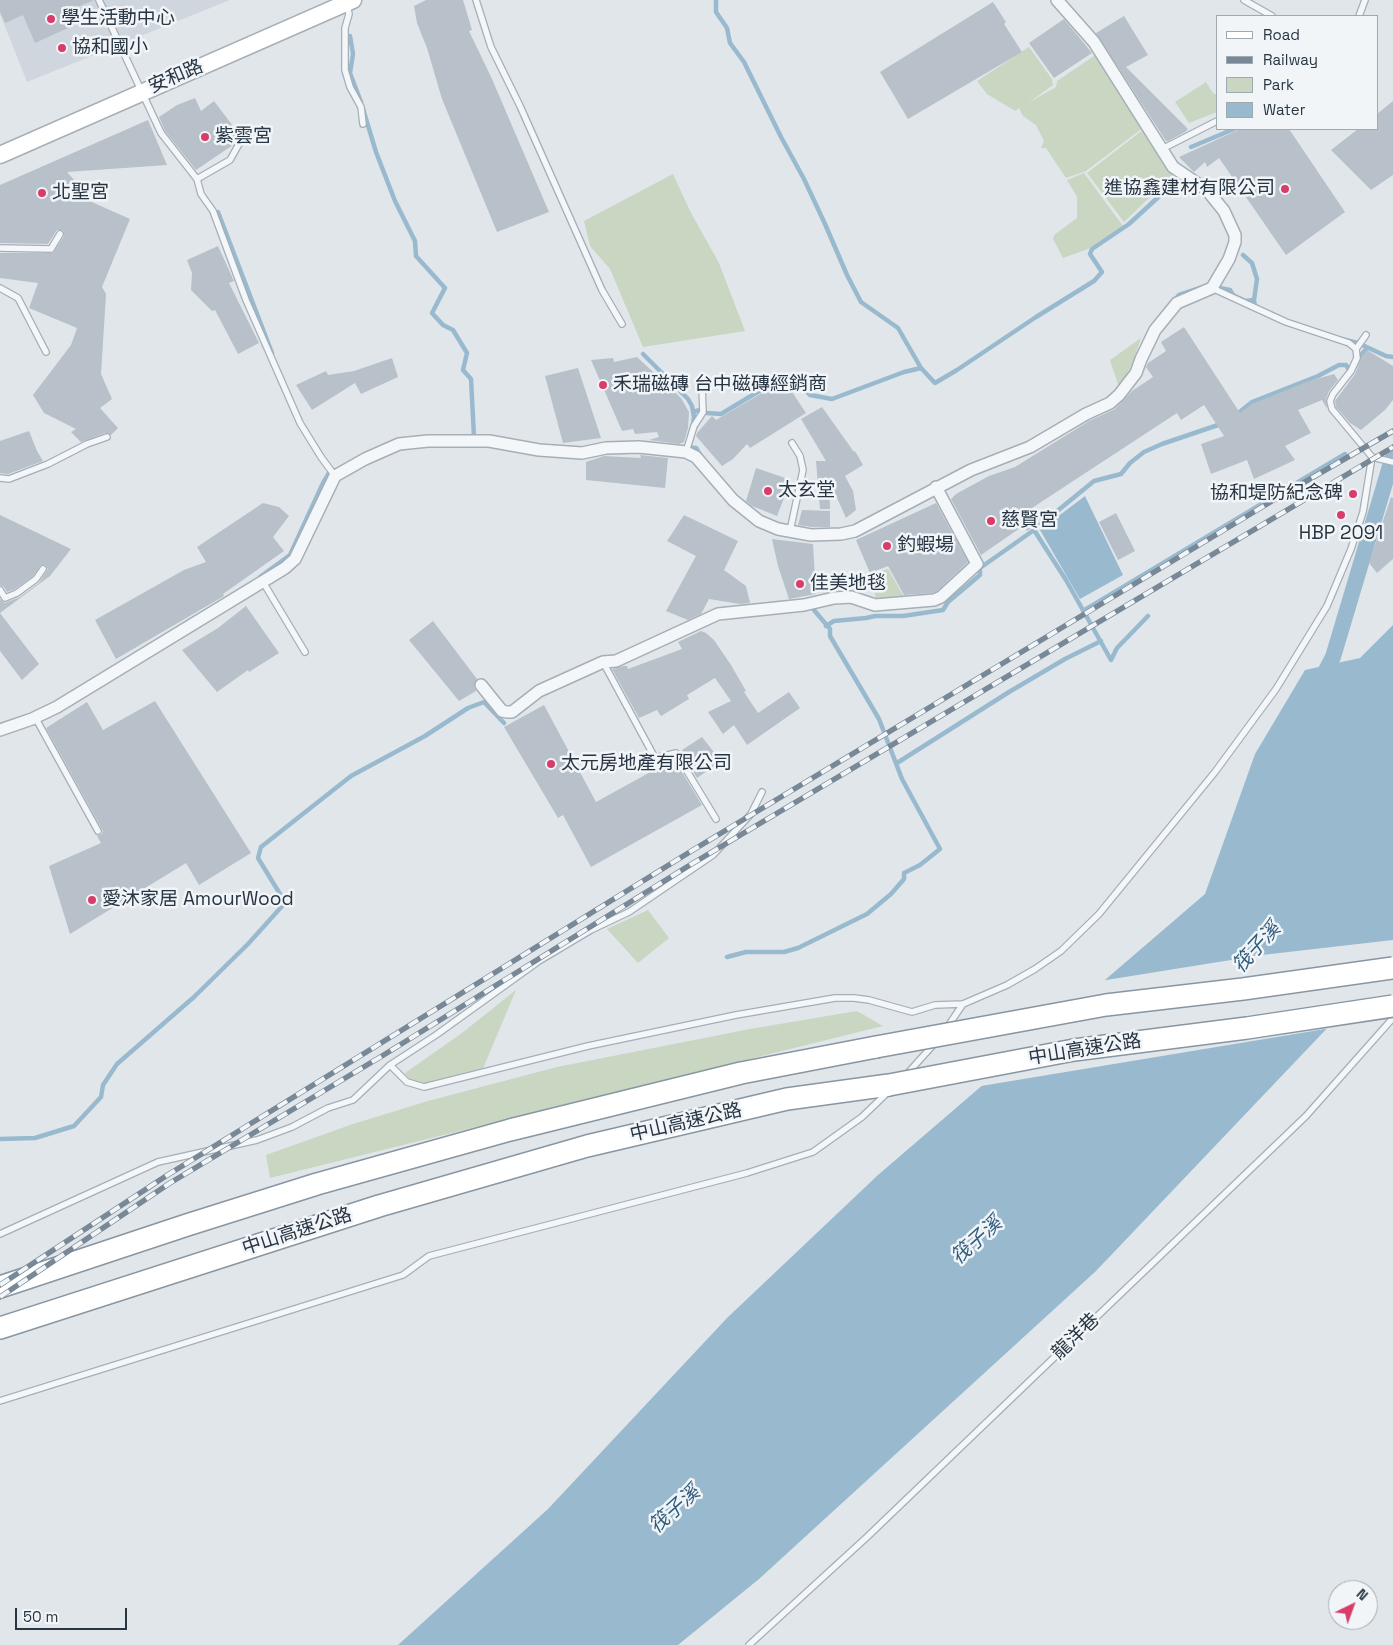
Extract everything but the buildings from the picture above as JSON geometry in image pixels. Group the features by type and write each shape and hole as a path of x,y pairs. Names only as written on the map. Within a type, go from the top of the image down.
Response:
{"highway":[{"name":"中山高速公路","path":"0,1287 317,1184 510,1130 741,1073 1106,1005 1243,989 1393,968"},
{"name":"中山高速公路","path":"0,1328 379,1206 587,1146 787,1099 889,1085 1074,1050 1247,1028 1393,1006"}],"main road":[{"name":"安和路","path":"0,155 350,1"}],"street":[{"path":"0,730 57,707 285,568 295,559 335,476 365,459 399,444 428,441 490,441 539,450 582,453 606,448 639,448 686,452 696,457 733,500 759,521 778,529 811,535 841,534 855,531 971,470 1030,447 1086,414 1110,403 1119,395 1136,373 1155,330 1177,303 1212,288 1229,258 1235,242 1233,228 1224,211 1207,190 1172,167 1094,42 1057,0"},
{"path":"481,685 502,711 512,712 539,691 603,662 616,661 718,614 804,605 834,598 851,597 875,605 925,602 941,597 977,564 936,487"}],"lane":[{"path":"99,0 141,92 166,141 197,179 201,194 214,211 246,300 300,423 335,476"},
{"path":"476,0 491,47 520,106 602,290 622,324"},
{"path":"1244,0 1270,15"},
{"path":"1359,15 1365,0"},
{"path":"350,1 345,28 345,70 350,86 361,106 363,124"},
{"path":"1162,149 1216,122"},
{"path":"197,179 230,160 239,144"},
{"path":"0,248 51,249 60,234"},
{"path":"0,288 18,298 46,352"},
{"path":"1212,288 1286,322 1349,343 1356,349"},
{"path":"1366,335 1356,349 1357,358 1351,371 1333,394 1330,401 1332,409 1372,457 1393,462"},
{"path":"686,452 694,426 703,412 702,387"},
{"path":"0,478 8,479 48,464 87,444 107,437"},
{"path":"790,531 803,470 800,456 792,443"},
{"path":"390,1065 407,1082 424,1087 597,1044 736,1015 835,998 869,1000 912,1012 935,1004 963,1004 1007,985 1035,969 1061,951 1100,914 1215,772 1276,689 1327,606 1352,549 1360,521 1372,457"},
{"path":"0,590 5,598 17,593 36,579 42,569"},
{"path":"263,582 305,652"},
{"path":"603,662 655,758 676,753 716,819"},
{"path":"35,717 98,831"},
{"path":"0,1234 158,1162 257,1140 292,1127 328,1108 353,1100 390,1065 436,1035 539,961 591,930 630,912 713,856 751,814 762,792"},
{"path":"0,1401 403,1275 429,1256 747,1173 813,1152 862,1117 905,1076 945,1030 963,1004"},
{"name":"龍洋巷","path":"749,1645 874,1530 1299,1122 1393,1018"}],"shaded area":[{"name":"協和國小","path":"0,0 230,0 27,82 0,14"}],"green space":[{"path":"1029,47 1052,79 1053,85 1028,103 1056,87 1057,81 1097,54 1144,127 1086,171 1066,178 1046,148 1041,148 1044,141 1036,125 1023,116 1019,108 1015,111 987,94 977,81"},
{"path":"1206,82 1216,94 1216,112 1189,123 1175,102"},
{"path":"1144,129 1173,175 1124,222 1087,173"},
{"path":"1084,173 1123,226 1088,249 1063,258 1053,239 1054,235 1077,218 1077,197 1067,180"},
{"path":"673,174 690,211 719,263 745,331 643,347 610,269 590,246 584,221"},
{"path":"1141,338 1132,364 1119,387 1110,360"},
{"path":"888,569 910,607 879,608 869,575"},
{"path":"648,910 669,938 638,963 607,929"},
{"path":"516,990 479,1078 430,1088 413,1084 405,1073 462,1033"},
{"path":"857,1011 883,1026 270,1178 266,1155 353,1124 428,1101 557,1067 750,1029"}],"water":[{"path":"1085,496 1123,575 1080,599 1040,530"},
{"name":"筏子溪","path":"1393,625 1393,959 1096,1271 759,1579 678,1645 398,1645 548,1509 727,1318 878,1175 1205,894 1255,754 1305,670 1360,658"}],"pier":[{"path":"1393,940 1393,963 1331,1028 975,1087 1100,981 1262,955"}],"waterway":[{"path":"716,0 716,12 727,28 730,43 744,62 804,179 861,302 898,328 921,368"},
{"path":"350,36 353,54 350,73 361,102"},
{"path":"363,109 376,152 395,201 415,241 416,256 445,288 432,313 443,325 453,330 467,353 463,370 471,379 474,437"},
{"path":"1191,147 1232,130"},
{"path":"693,412 700,410 707,413 721,414 781,378 794,379 810,395 832,399 904,372 921,368 935,383 1094,281 1102,272 1090,254 1092,249 1129,224 1166,190"},
{"path":"218,212 272,353"},
{"path":"1243,255 1252,263 1257,279 1254,300 1255,306 1258,309"},
{"path":"1215,287 1230,290 1233,295 1245,301 1254,300"},
{"path":"1174,301 1179,295 1200,288"},
{"path":"1345,340 1358,343 1386,356 1393,357"},
{"path":"1357,360 1367,348"},
{"path":"643,354 688,399 692,406 693,425"},
{"path":"1236,415 1252,402 1318,376 1339,365 1346,365 1349,370 1352,366"},
{"path":"1148,616 1117,648 1111,660 1066,580 1034,530 1094,481 1121,474 1130,463 1144,452 1221,424"},
{"path":"685,447 696,448 701,456"},
{"path":"1083,611 1345,454"},
{"path":"1319,684 1333,657 1393,456"},
{"path":"260,577 290,555 323,483 329,473 334,470"},
{"path":"826,626 834,621 875,616 903,616 943,610 948,602 980,575 980,568 1034,530"},
{"path":"727,957 746,952 784,952 798,948 867,914 891,894 904,879 904,873 920,865 940,849 902,779 879,719 830,636 830,629 814,610"},
{"path":"897,763 1009,692 1065,659 1101,641"},
{"path":"0,1139 35,1138 74,1126 101,1097 103,1085 117,1064 194,997 248,944 284,904 258,858 261,847 351,776 425,736 468,708 484,702 504,723"}],"railway":[{"path":"0,1285 166,1176 693,850 1272,501 1393,431"},
{"path":"0,1297 170,1183 382,1056 690,865 1393,447"}],"place":[{"name":"學生活動中心","path":"51,19"},
{"name":"協和國小","path":"62,48"},
{"name":"紫雲宮","path":"205,137"},
{"name":"進協鑫建材有限公司","path":"1285,189"},
{"name":"北聖宮","path":"42,193"},
{"name":"禾瑞磁磚 台中磁磚經銷商","path":"603,385"},
{"name":"太玄堂","path":"768,491"},
{"name":"協和堤防紀念碑","path":"1353,494"},
{"name":"HBP 2091","path":"1341,515"},
{"name":"慈賢宮","path":"991,521"},
{"name":"釣蝦場","path":"887,546"},
{"name":"佳美地毯","path":"800,584"},
{"name":"太元房地產有限公司","path":"551,764"},
{"name":"愛沐家居 AmourWood","path":"92,900"}]}
